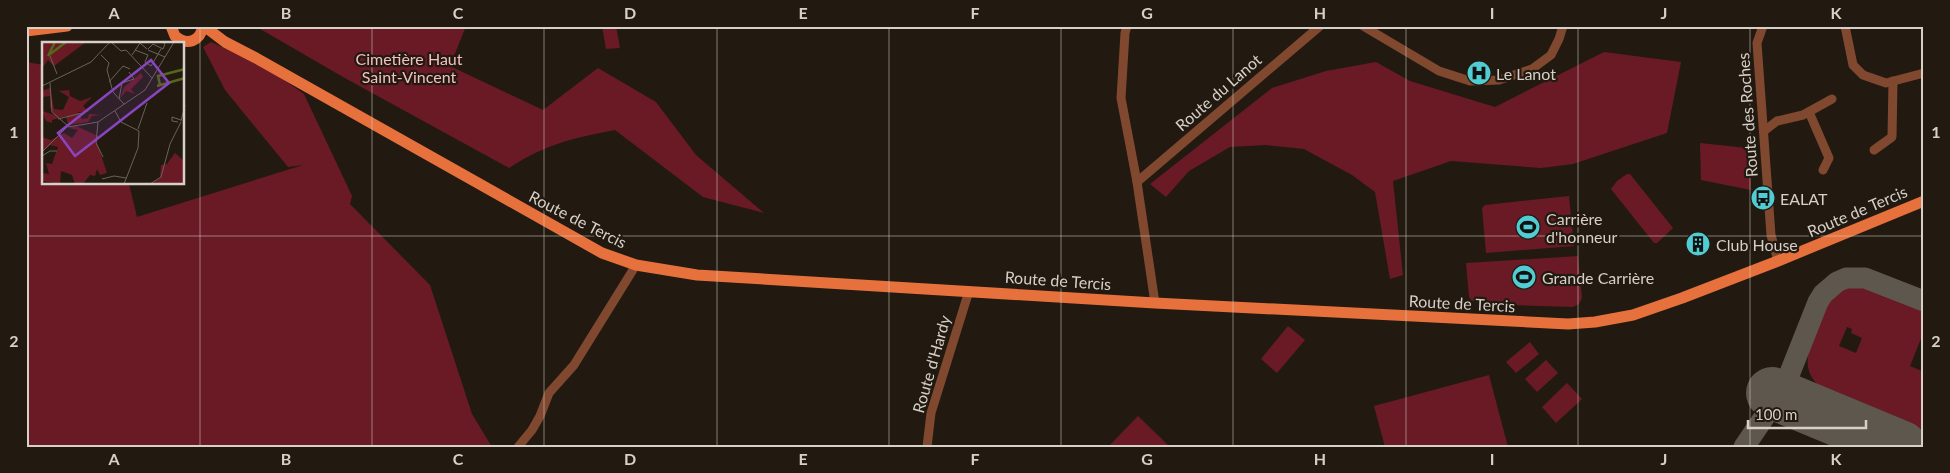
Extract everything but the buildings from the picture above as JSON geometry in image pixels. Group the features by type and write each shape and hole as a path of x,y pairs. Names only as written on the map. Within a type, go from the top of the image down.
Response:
{"main road":[{"path":"26,31 67,26"},
{"path":"198,38 204,26"},
{"name":"Route de Tercis","path":"204,26 225,42 588,245 636,265 698,275 1155,303 1568,324 1595,322 1634,315 1778,261 1924,201"},
{"name":"Route de Tercis","path":"170,28 175,36 186,42 198,38 225,42"}],"street":[{"path":"1127,26 1121,98 1153,278 1155,303"},
{"name":"Route du Lanot","path":"1137,182 1320,26"},
{"path":"1363,26 1439,71 1470,81 1499,80 1532,69 1551,55 1559,39 1562,26"},
{"name":"Route des Roches","path":"1763,26 1757,43 1771,235 1778,261"},
{"path":"1845,26 1854,65 1863,75 1886,83 1924,73"},
{"path":"1874,150 1892,137 1893,81"},
{"path":"1764,131 1777,121 1809,112 1832,98"},
{"path":"1809,112 1829,158 1822,170"},
{"path":"518,447 532,430 549,393 574,364 636,265"},
{"name":"Route d'Hardy","path":"927,447 933,405 969,291"}],"green space":[{"name":"Cimetière Haut Saint-Vincent","path":"255,26 466,26 450,66 543,110 598,68 656,102 696,155 764,213 703,197 615,130 560,143 535,153 509,168 343,77"},
{"path":"602,26 616,26 620,48 606,49"},
{"path":"211,42 264,66 304,94 352,196 350,204 430,285 472,414 492,447 26,447 26,62 42,65 42,185 129,185 137,217 303,165 288,167 225,90 203,47"},
{"path":"1604,52 1681,62 1667,133 1573,164 1541,168 1451,161 1393,181 1403,275 1390,279 1375,192 1352,175 1304,149 1266,145 1230,147 1189,171 1166,197 1150,184 1272,88 1326,71 1376,62 1410,81 1495,107"},
{"path":"1700,143 1747,148 1751,190 1701,180"},
{"path":"1630,174 1673,228 1657,243 1654,243 1611,189 1617,181"},
{"name":"Carrière d'honneur","path":"1569,196 1574,246 1486,253 1482,208 1485,205"},
{"name":"Grande Carrière","path":"1578,256 1582,298 1579,304 1573,307 1481,304 1471,300 1469,297 1466,263"},
{"path":"1863,286 1924,311 1924,336 1922,336 1910,366 1924,372 1924,430 1823,389 1810,374 1808,366 1809,349 1828,300 1841,289","holes":["1847,327 1852,329 1851,333 1862,338 1856,353 1839,346"]},
{"path":"1288,326 1305,340 1277,373 1261,359"},
{"path":"1530,342 1539,354 1516,373 1506,362"},
{"path":"1546,360 1558,373 1537,392 1525,379"},
{"path":"1489,375 1508,447 1385,447 1374,406"},
{"path":"1567,383 1582,399 1556,423 1542,407"},
{"path":"1138,416 1170,447 1108,447"}],"taxiway":[{"path":"1811,408 1791,399 1784,388 1818,302 1823,294 1837,282 1846,278 1865,278 1924,301"},
{"path":"1744,447 1765,416"}],"runway":[{"path":"1772,393 1902,447"}],"place":[{"name":"Le Lanot","path":"1479,73"},
{"name":"EALAT","path":"1763,198"},
{"name":"Carrière d'honneur","path":"1528,227"},
{"name":"Club House","path":"1698,244"},
{"name":"Grande Carrière","path":"1524,277"}]}
